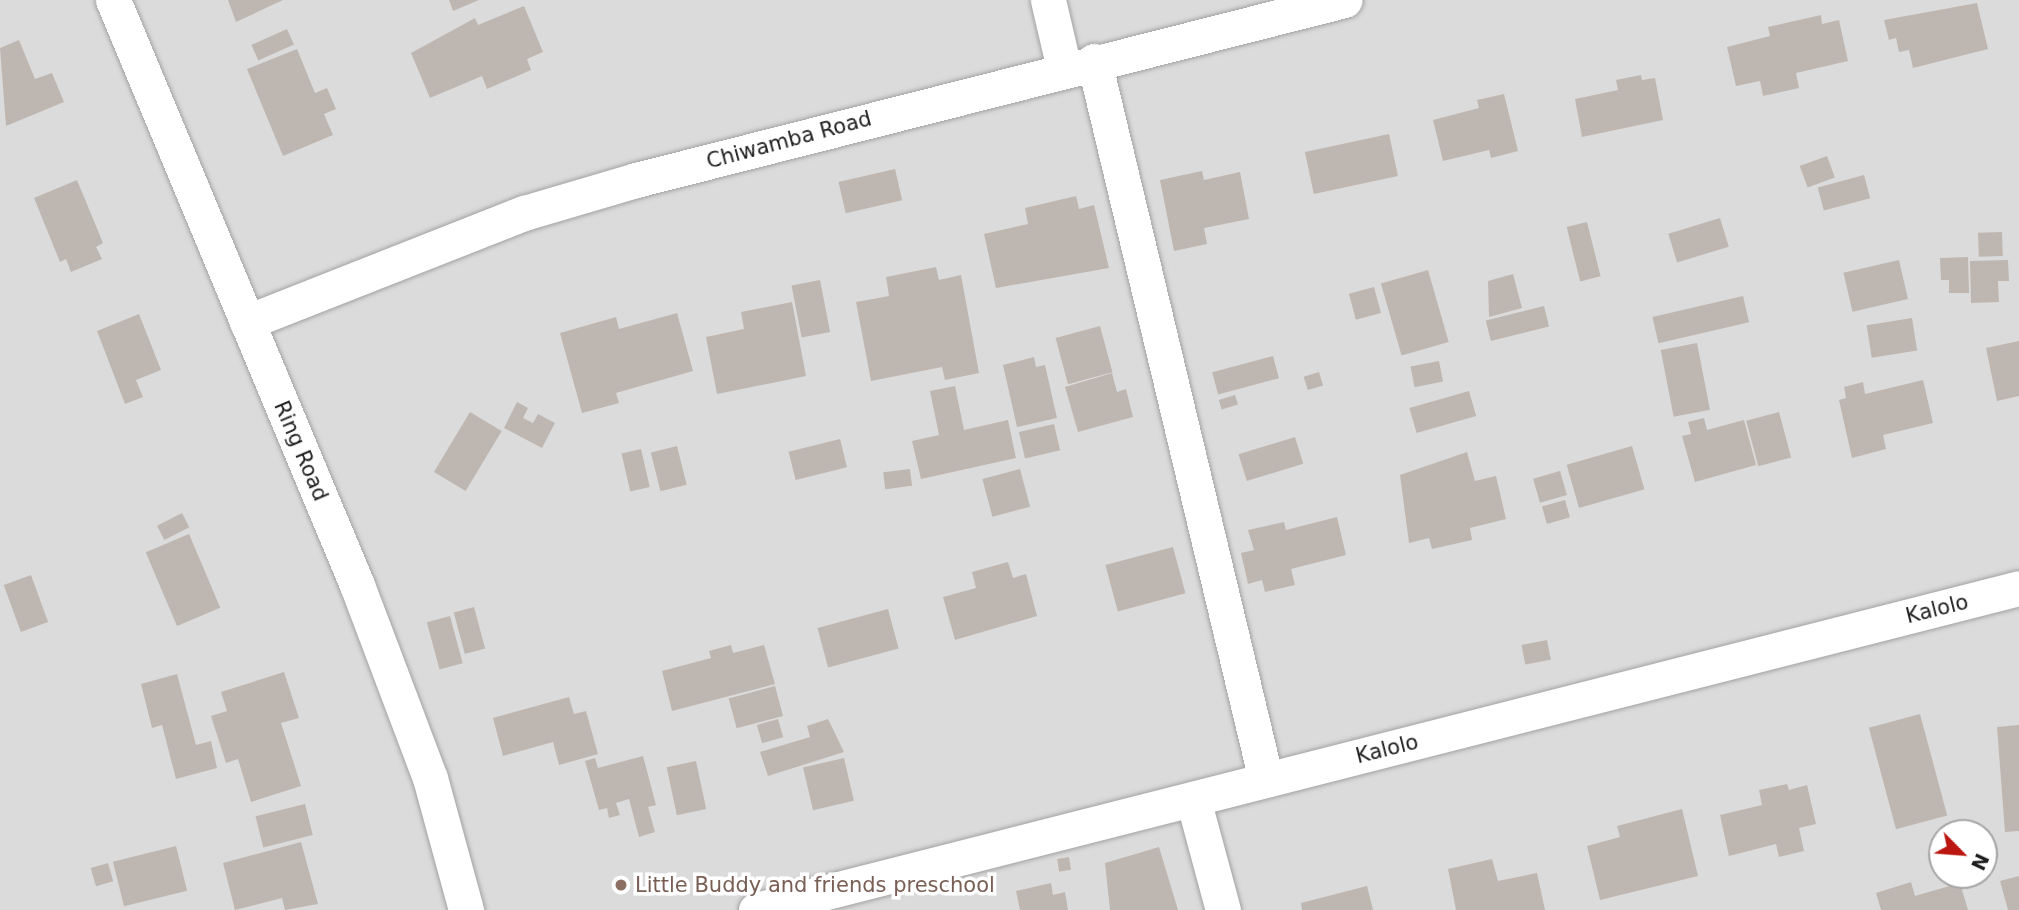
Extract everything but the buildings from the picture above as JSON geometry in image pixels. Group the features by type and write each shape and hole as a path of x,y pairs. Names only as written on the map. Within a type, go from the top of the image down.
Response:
{"street":[{"name":"Ring Road","path":"113,0 247,322 430,778 466,910"},
{"path":"1048,0 1079,65 1266,780"},
{"name":"Chiwamba Road","path":"247,322 524,213 1079,65 1345,0"},
{"name":"Kalolo","path":"756,910 2019,588"},
{"path":"1193,799 1223,910"}],"shaded area":[{"path":"0,0 2019,0 2019,910 0,910"}],"place":[{"name":"Little Buddy and friends preschool","path":"621,885"}]}
